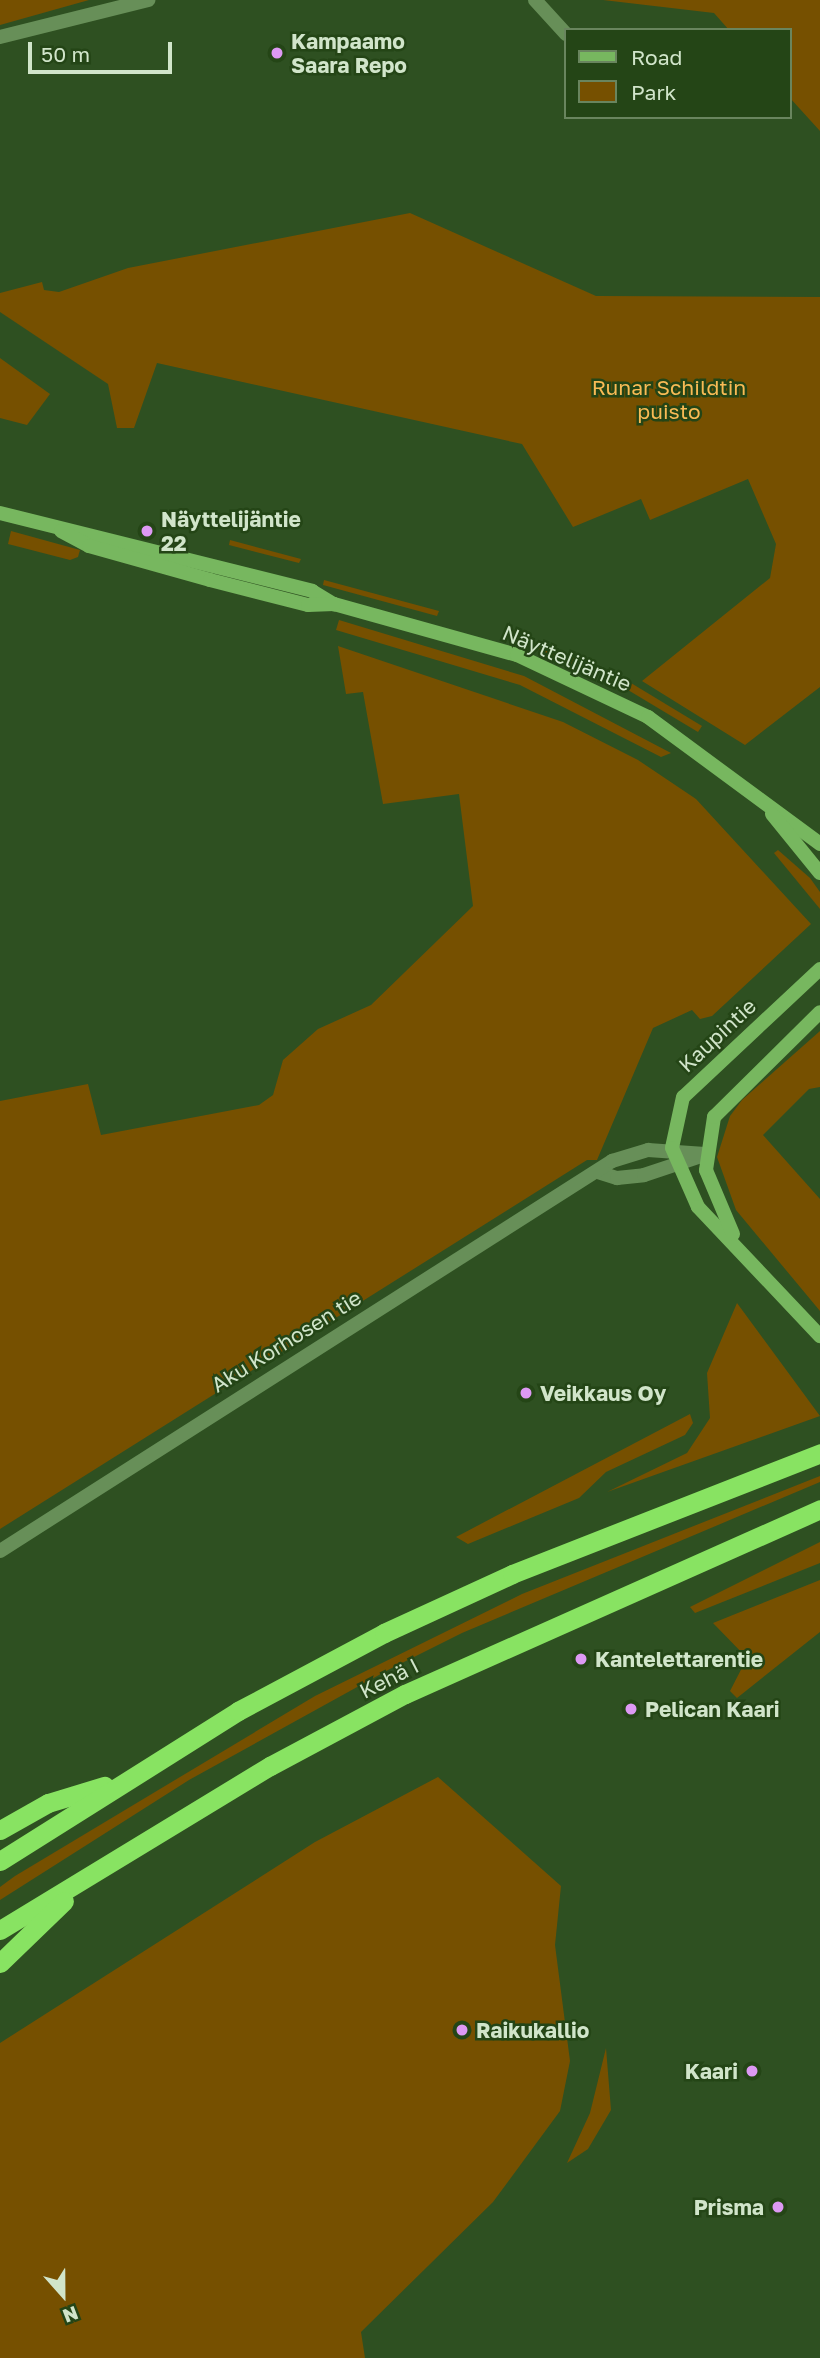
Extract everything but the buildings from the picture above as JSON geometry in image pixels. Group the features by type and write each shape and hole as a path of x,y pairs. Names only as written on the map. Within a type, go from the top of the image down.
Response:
{"highway":[{"name":"Kehä I","path":"0,1861 125,1779 384,1633 512,1574 820,1453"},
{"name":"Kehä I","path":"0,1930 270,1766 405,1694 820,1509"},
{"path":"0,1830 48,1803 125,1779"},
{"path":"0,1963 87,1878"}],"main road":[{"name":"Näyttelijäntie","path":"0,513 57,529 89,547 308,605 334,604 562,674 648,717 820,844"},
{"name":"Näyttelijäntie","path":"761,799 820,873"},
{"name":"Kaupintie","path":"672,1148 682,1097 820,969"},
{"path":"739,1245 710,1186 705,1154 714,1117 728,1097 820,1012"},
{"path":"672,1148 677,1167 698,1207 739,1245 816,1331"}],"street":[{"path":"0,37 148,0"},
{"path":"535,0 564,32"},
{"name":"Aku Korhosen tie","path":"0,1551 554,1194 598,1172 611,1161 672,1148 705,1154"},
{"path":"598,1172 617,1178 677,1167 705,1154"}],"green space":[{"path":"0,0 89,0 0,25"},
{"path":"603,0 820,0 820,131 792,100 792,28 727,28 714,13"},
{"name":"Runar Schildtin puisto","path":"410,213 596,296 820,297 820,687 745,745 642,681 770,578 776,544 748,479 650,520 641,499 573,527 522,444 157,363 134,428 117,428 108,384 0,312 0,293 42,282 44,290 59,292 128,268"},
{"path":"0,358 50,394 27,425 0,418"},
{"path":"11,531 80,550 78,557 70,560 8,544"},
{"path":"230,540 301,559 299,563 229,545"},
{"path":"324,580 439,611 437,616 323,585"},
{"path":"339,620 524,676 671,753 661,757 520,685 336,630"},
{"path":"539,642 594,667 591,673 536,648"},
{"path":"338,646 563,722 638,760 696,799 811,924 712,1016 700,1019 692,1010 653,1028 597,1160 587,1160 0,1529 0,1101 88,1084 101,1135 259,1105 273,1095 283,1060 318,1029 371,1005 473,906 459,794 383,804 363,692 346,694"},
{"path":"626,680 702,726 698,732 623,687"},
{"path":"778,850 810,878 820,892 820,909 774,853"},
{"path":"820,1031 820,1087 809,1089 763,1135 820,1199 820,1311 736,1210 717,1157 730,1116 742,1100"},
{"path":"737,1303 820,1416 607,1492 687,1453 710,1418 707,1373"},
{"path":"690,1414 693,1423 685,1435 606,1472 579,1498 468,1544 456,1537"},
{"path":"820,1476 820,1482 462,1633 388,1670 189,1780 0,1900 0,1887 15,1876 315,1696 522,1594"},
{"path":"820,1542 820,1563 695,1613 690,1607"},
{"path":"820,1580 820,1632 737,1698 730,1691 747,1658 713,1623"},
{"path":"438,1777 561,1886 555,1945 570,2061 560,2111 493,2202 361,2332 365,2358 0,2358 0,2043 315,1842"},
{"path":"606,2048 611,2110 588,2149 567,2163 590,2113"}],"place":[{"name":"Kampaamo Saara Repo","path":"277,53"},
{"name":"Näyttelijäntie 22","path":"147,531"},
{"name":"Veikkaus Oy","path":"526,1393"},
{"name":"Kantelettarentie","path":"581,1659"},
{"name":"Pelican Kaari","path":"631,1709"},
{"name":"Raikukallio","path":"462,2030"},
{"name":"Kaari","path":"752,2071"},
{"name":"Prisma","path":"778,2207"}]}
